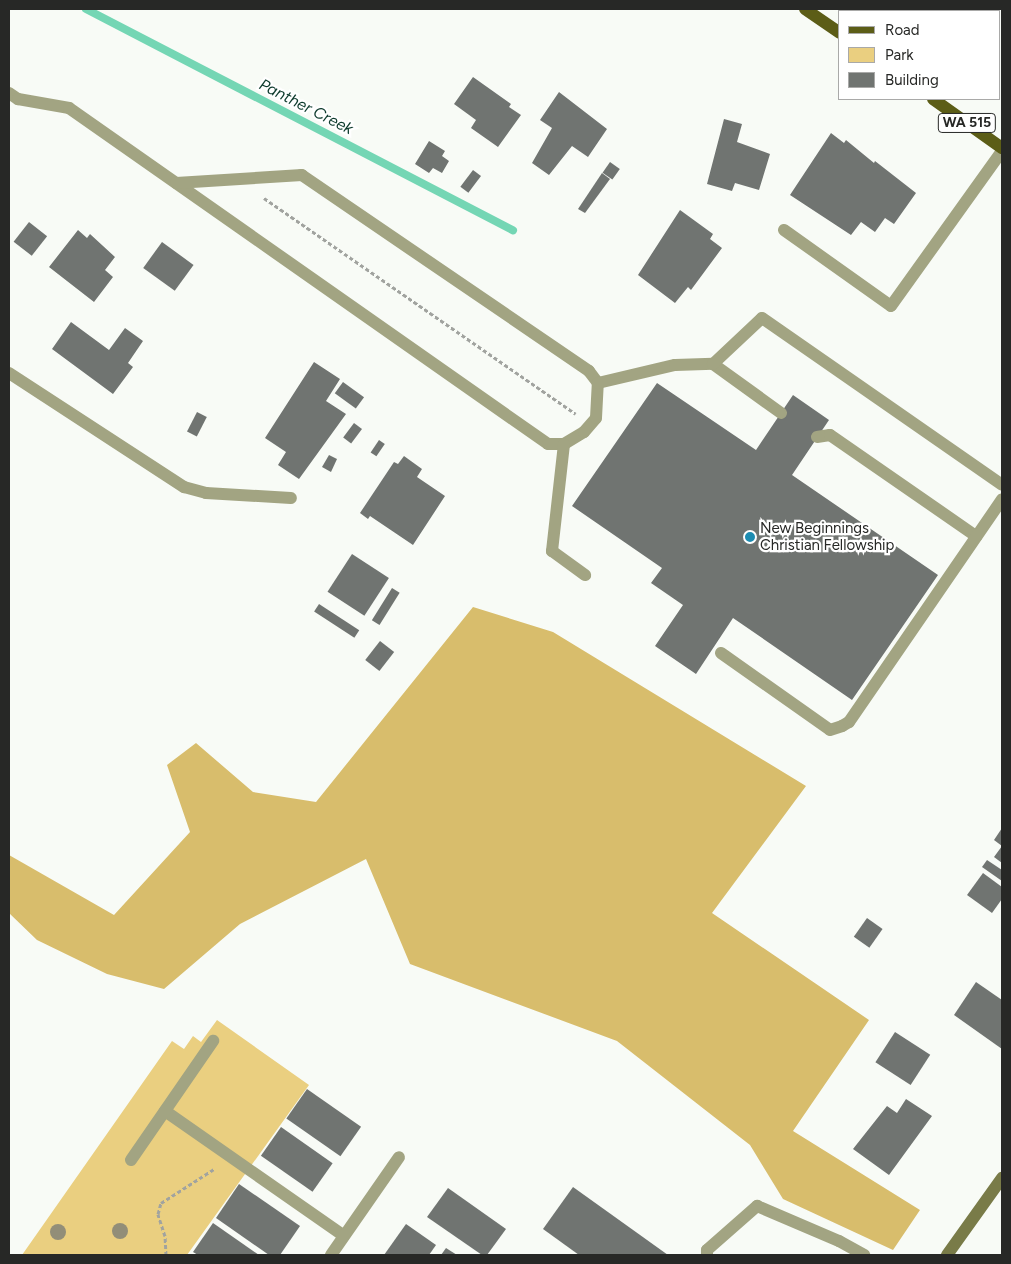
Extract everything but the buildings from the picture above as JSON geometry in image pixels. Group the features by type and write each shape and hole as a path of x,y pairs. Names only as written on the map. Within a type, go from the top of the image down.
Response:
{"main road":[{"path":"805,9 838,32"},
{"name":"WA 515","path":"934,100 1002,150"}],"street":[{"path":"9,92 18,99 70,108 176,183 548,444 564,444 584,432 590,424 599,402 598,383 589,371 302,175 176,183"},
{"path":"784,230 891,306 1002,150"},
{"path":"713,364 762,318 1002,485"},
{"path":"598,383 675,365 713,364 781,413"},
{"path":"9,373 184,487 206,493 291,498"},
{"path":"817,437 830,435 976,536"},
{"path":"564,444 552,551 585,575"},
{"path":"721,653 830,730 842,726 849,722 1002,499"},
{"path":"131,1160 213,1042"},
{"path":"165,1111 344,1236"},
{"path":"331,1255 399,1157"},
{"path":"948,1255 1002,1178"},
{"path":"707,1255 707,1250 757,1206 839,1241 864,1255"}],"path":[{"path":"237,179 590,424"},
{"path":"166,1255 165,1236 158,1214 161,1203 232,1158"}],"green space":[{"path":"217,1020 309,1085 187,1255 22,1255 172,1041 184,1049 193,1036 201,1042"}],"shaded area":[{"path":"473,607 553,632 806,786 712,913 869,1020 793,1131 920,1210 893,1250 783,1199 750,1145 617,1041 410,964 366,859 240,924 164,989 107,974 37,940 9,913 9,855 114,915 190,832 167,765 196,743 253,792 316,802"}],"waterway":[{"name":"Panther Creek","path":"86,9 513,230"}],"place":[{"name":"New Beginnings Christian Fellowship","path":"750,537"}]}
